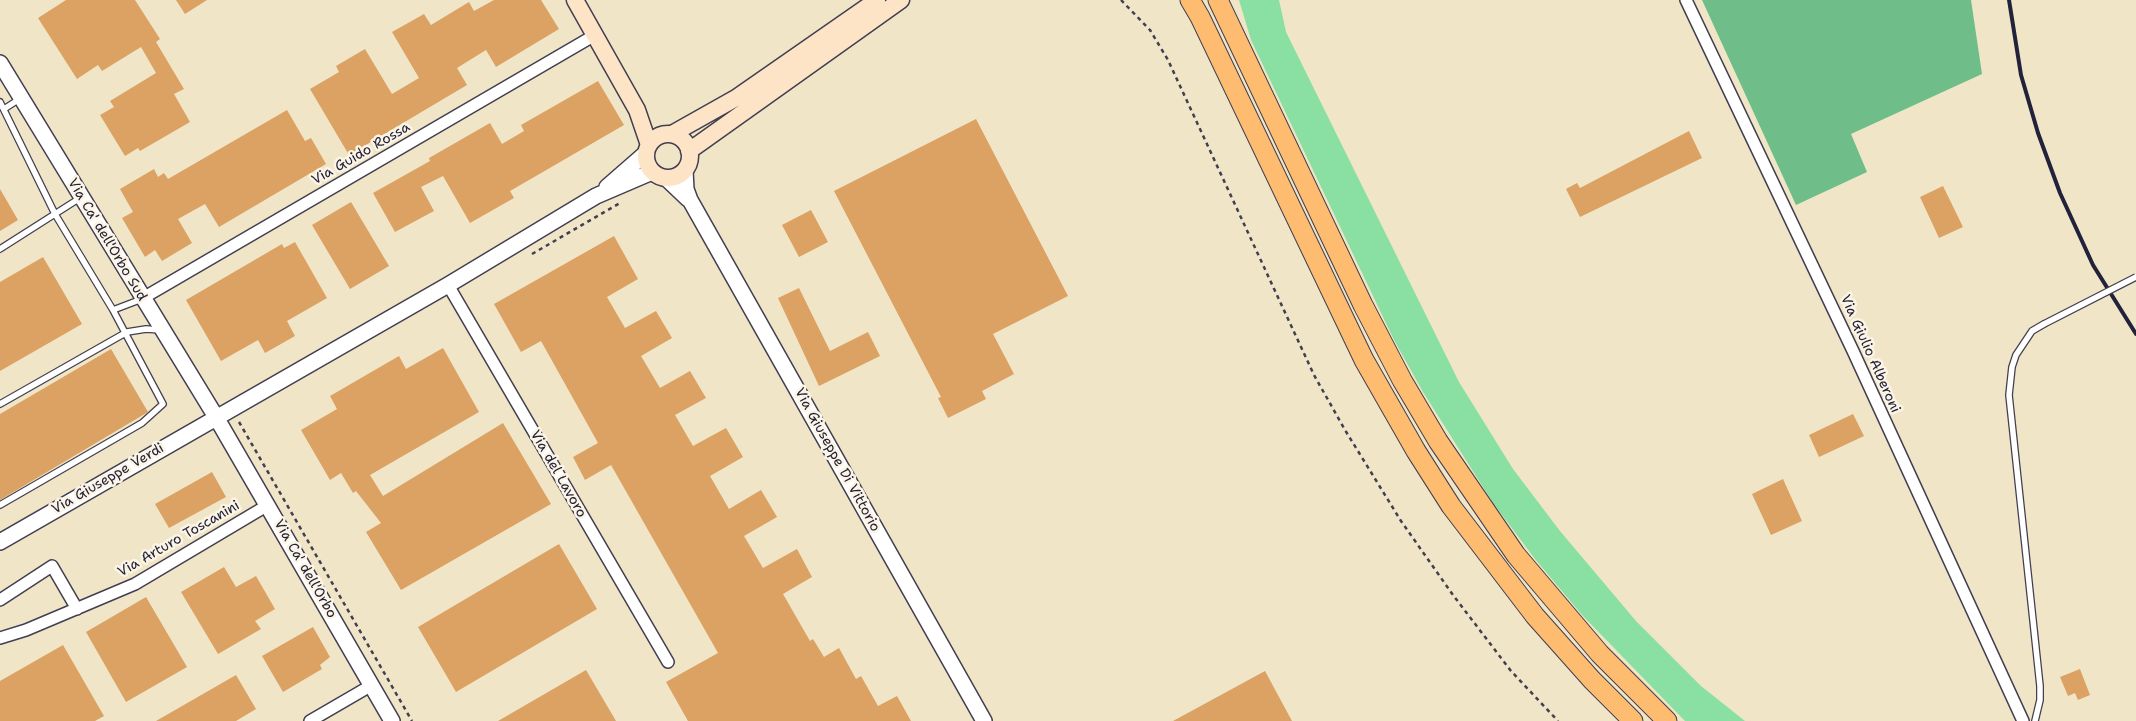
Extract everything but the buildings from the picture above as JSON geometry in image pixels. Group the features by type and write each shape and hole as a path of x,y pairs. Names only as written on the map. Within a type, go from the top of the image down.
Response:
{"main road":[{"path":"575,0 637,110 647,149 646,160 660,176 674,178 685,171 690,158 690,151 683,140 667,135 637,110"},
{"path":"647,149 667,135 736,98 876,0"},
{"path":"690,151 901,0"},
{"path":"1190,0 1205,26 1364,360 1416,451 1451,506 1535,616 1592,680 1634,721"},
{"path":"1218,0 1363,305 1438,441 1478,502 1527,569 1600,654 1667,721"},
{"path":"1231,0 1235,36"}],"street":[{"name":"Via Giulio Alberoni","path":"1686,0 1853,351 2023,721"},
{"name":"Via Guido Rossa","path":"143,298 595,34"},
{"name":"Via Ca' dell'Orbo Sud","path":"0,63 161,330 216,417"},
{"path":"216,417 448,285 596,196 647,149"},
{"name":"Via Giuseppe Di Vittorio","path":"685,171 686,189 690,200 984,721"},
{"path":"596,196 660,176"},
{"name":"Via Giuseppe Di Vittorio","path":"660,176 690,200"},
{"name":"Via del Lavoro","path":"448,285 668,662"},
{"name":"Via Ca' dell'Orbo","path":"216,417 392,721"},
{"name":"Via Giuseppe Verdi","path":"0,542 216,417"},
{"name":"Via Arturo Toscanini","path":"0,638 26,630 135,584 268,505"},
{"path":"0,600 52,566 77,609"},
{"path":"310,721 372,685"}],"lane":[{"path":"4,109 21,98"},
{"path":"0,102 55,214 113,310 119,324 126,332 163,404 142,423 0,505"},
{"path":"0,249 82,198"},
{"path":"2035,721 2040,700 2040,686 2009,396 2012,367 2016,355 2032,331 2136,277"},
{"path":"113,310 143,298"},
{"path":"0,404 126,332 146,328 161,330"}],"path":[{"path":"1121,0 1150,30 1168,60 1314,375 1345,430 1401,521 1453,596 1511,671 1558,721"},
{"path":"216,417 240,422 412,721"}],"green space":[{"path":"1239,0 1279,0 1286,32 1459,382 1513,469 1560,531 1636,621 1701,686 1745,721 1685,721 1582,615 1535,559 1493,503 1423,392 1394,340 1251,40"},
{"path":"1702,0 1971,0 1982,74 1851,134 1867,172 1796,205"}],"railway":[{"path":"2009,0 2021,75 2038,133 2060,193 2093,265 2136,334"}]}
